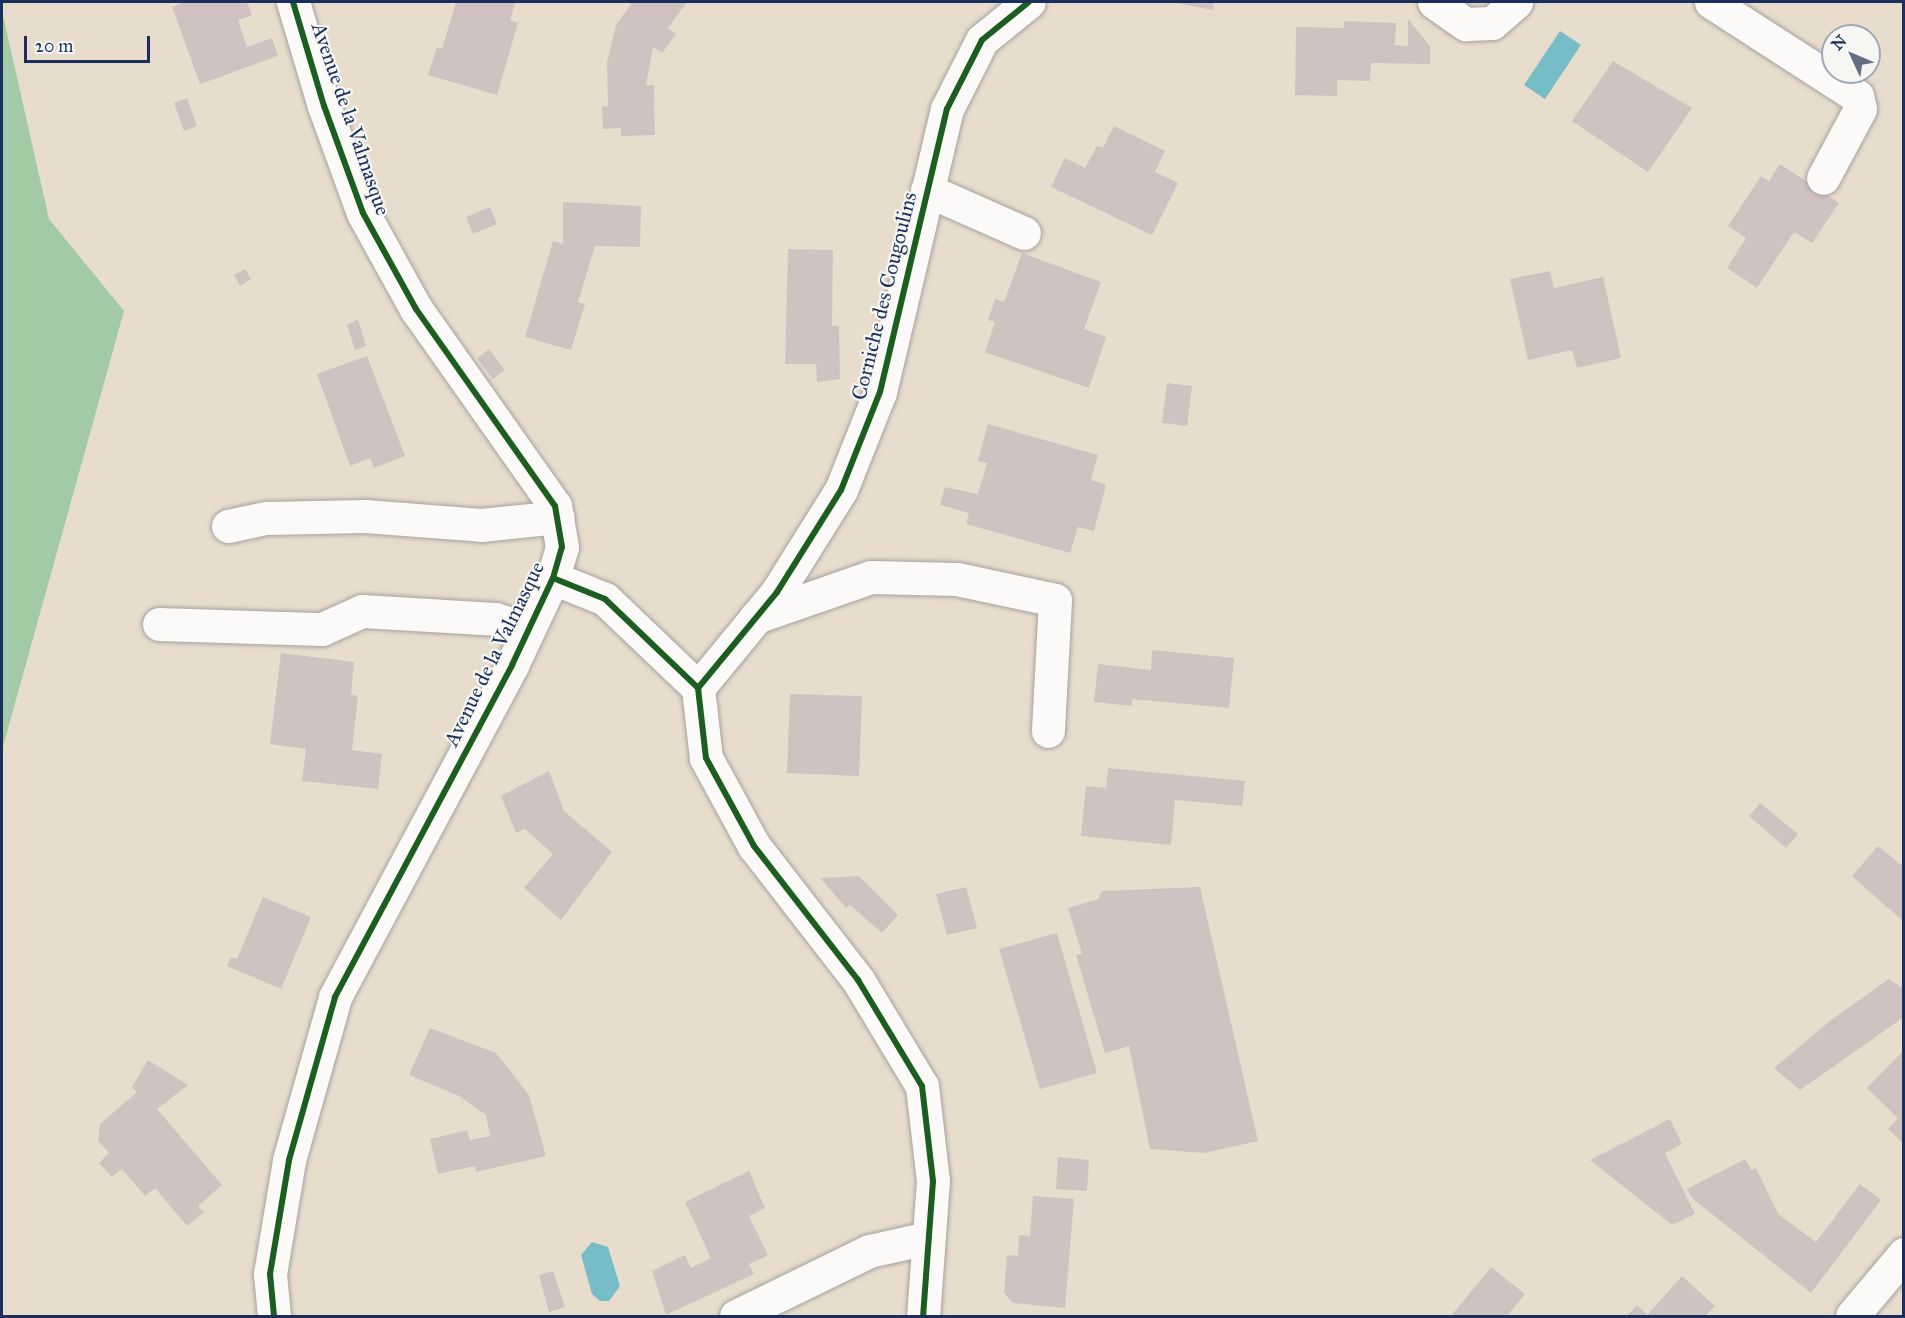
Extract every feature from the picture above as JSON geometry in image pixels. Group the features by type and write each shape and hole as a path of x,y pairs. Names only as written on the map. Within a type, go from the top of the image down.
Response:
{"street":[{"name":"Avenue de la Valmasque","path":"274,1317 270,1274 290,1160 335,997 528,630 553,578 562,547 558,516 416,309 363,213 324,106 293,2"},
{"name":"Corniche des Cougoulins","path":"698,688 756,617 829,508 850,468 880,392 947,109 982,40 1029,2"},
{"path":"1434,2 1466,24 1492,23 1516,2"},
{"path":"1712,2 1857,96 1860,109 1823,178"},
{"path":"927,190 1024,233"},
{"path":"228,526 267,518 364,516 481,525 558,516"},
{"path":"756,617 870,577 957,579 1055,600 1048,731"},
{"path":"553,578 605,599 698,688 706,758 754,846 858,980 922,1086 933,1181 923,1317"},
{"path":"159,624 322,629 362,611 495,619 528,630"},
{"path":"736,1317 869,1251 928,1238"},
{"path":"1852,1317 1904,1254"}],"green space":[{"path":"2,11 49,219 124,311 2,750"}],"water":[{"path":"1560,31 1581,45 1545,99 1524,85"},
{"path":"592,1242 608,1247 620,1286 609,1301 600,1301 592,1294 581,1255"}],"building":[{"path":"184,2 247,2 252,15 238,20 247,47 272,38 278,56 200,84 172,7"},
{"path":"456,2 515,3 510,20 518,23 497,95 428,75 437,47 442,49"},
{"path":"628,2 687,2 668,28 676,34 662,53 653,47 646,85 654,85 655,135 621,136 621,128 603,129 602,106 608,107 607,62 616,25 631,4"},
{"path":"1171,2 1214,2 1213,10"},
{"path":"1408,19 1430,46 1430,64 1371,63 1370,81 1337,80 1337,96 1295,95 1296,27 1344,28 1344,21 1396,23 1395,45 1408,46"},
{"path":"1613,61 1692,108 1648,172 1572,121"},
{"path":"187,98 197,126 184,131 174,103"},
{"path":"1114,126 1165,151 1155,172 1178,183 1152,235 1051,187 1065,158 1085,168 1097,146 1103,148"},
{"path":"1780,164 1839,203 1812,243 1794,232 1757,288 1727,268 1746,238 1728,226 1761,176 1769,181"},
{"path":"563,202 641,206 640,247 595,246 578,302 585,304 571,350 525,337 553,241 563,244"},
{"path":"490,207 497,224 473,234 466,217"},
{"path":"788,249 833,250 832,326 839,326 840,379 817,382 816,364 785,364"},
{"path":"1022,253 1101,282 1084,329 1106,337 1089,388 985,352 995,322 988,320 995,299 1004,302"},
{"path":"245,269 251,279 240,286 234,275"},
{"path":"1550,271 1554,288 1603,277 1621,358 1577,368 1572,350 1528,360 1510,279"},
{"path":"358,319 366,346 355,350 347,325"},
{"path":"489,349 505,370 493,379 477,358"},
{"path":"367,356 405,456 374,468 370,458 350,466 317,374"},
{"path":"1167,383 1192,386 1187,426 1162,423"},
{"path":"988,424 1098,455 1091,480 1106,485 1094,531 1078,527 1070,553 966,524 969,513 940,505 945,487 978,494 987,463 978,461"},
{"path":"1152,650 1234,658 1229,708 1132,699 1132,706 1094,702 1098,664 1151,670"},
{"path":"281,653 354,662 351,695 358,696 352,750 382,754 378,789 302,781 306,749 270,744"},
{"path":"790,694 862,696 859,776 787,773"},
{"path":"1108,768 1245,781 1242,806 1175,800 1171,845 1081,836 1086,786 1106,788"},
{"path":"549,771 564,811 612,852 561,920 524,888 553,854 525,829 516,833 501,796"},
{"path":"1760,803 1798,834 1786,848 1749,816"},
{"path":"1878,846 1904,867 1904,922 1852,876"},
{"path":"859,876 898,915 882,933 850,905 846,908 820,878"},
{"path":"966,887 977,928 947,935 936,894"},
{"path":"1200,887 1258,1141 1204,1153 1150,1149 1129,1046 1105,1053 1076,955 1082,954 1068,908 1098,899 1102,891"},
{"path":"263,897 311,917 281,989 227,966 231,957 237,959"},
{"path":"1057,933 1097,1073 1040,1089 999,949"},
{"path":"1889,979 1904,989 1904,1017 1800,1090 1774,1068 1831,1020"},
{"path":"430,1028 496,1053 529,1095 546,1156 476,1172 475,1166 438,1174 430,1139 467,1130 470,1140 490,1136 486,1115 459,1096 409,1075"},
{"path":"1904,1050 1904,1144 1888,1129 1898,1118 1867,1088"},
{"path":"148,1060 188,1085 157,1109 222,1185 198,1206 204,1212 187,1226 155,1188 145,1196 122,1169 112,1177 99,1163 109,1153 98,1141 100,1124 137,1092 132,1087"},
{"path":"1670,1119 1682,1144 1665,1153 1695,1214 1672,1225 1590,1160"},
{"path":"1058,1157 1089,1160 1087,1191 1056,1189"},
{"path":"1745,1159 1751,1170 1756,1168 1778,1214 1816,1242 1860,1184 1881,1200 1811,1293 1693,1199 1687,1189"},
{"path":"749,1171 765,1208 749,1216 768,1255 749,1264 754,1274 666,1315 652,1271 685,1255 691,1268 711,1258 685,1202"},
{"path":"1033,1196 1074,1199 1065,1308 1013,1303 1004,1293 1007,1255 1018,1256 1019,1235 1030,1236"},
{"path":"1491,1267 1525,1294 1507,1316 1451,1316"},
{"path":"553,1271 565,1307 549,1312 539,1275"},
{"path":"1682,1276 1715,1306 1705,1316 1627,1316 1637,1305 1647,1315"}],"cycle path":[{"path":"274,1316 270,1274 289,1160 335,997 512,665 553,578 562,547 555,506 416,309 363,213 324,106 293,2"},
{"path":"698,688 777,592 841,490 880,392 947,109 982,40 1029,2"},
{"path":"553,578 605,599 698,688 706,758 754,846 858,980 922,1086 933,1181 923,1316"}]}
